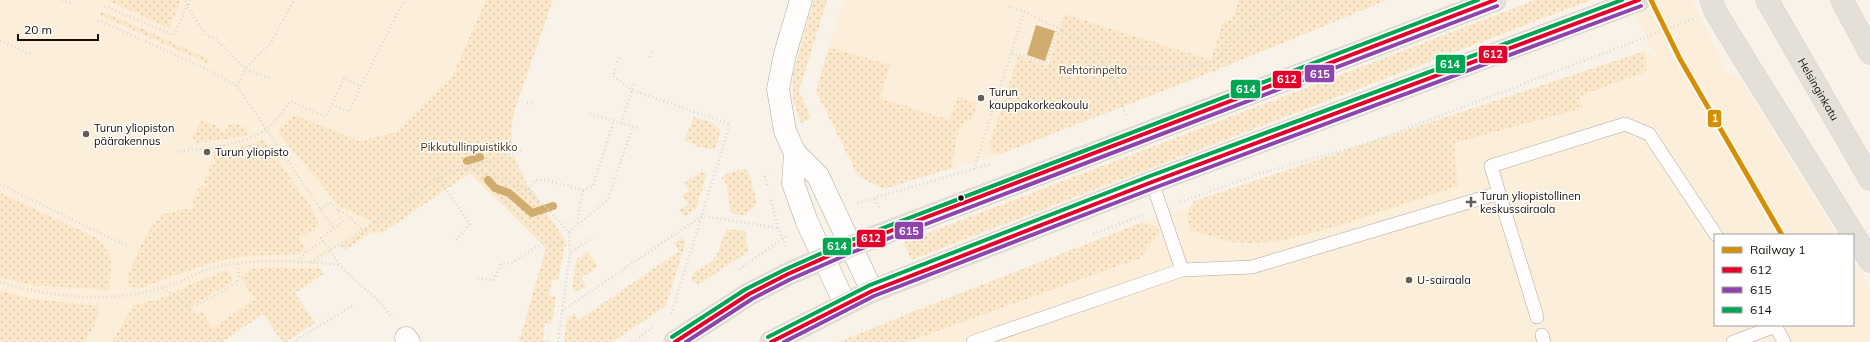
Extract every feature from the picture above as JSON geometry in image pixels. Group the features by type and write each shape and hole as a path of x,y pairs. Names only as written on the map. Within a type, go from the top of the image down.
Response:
{"highway":[{"path":"675,342 749,294 788,274 851,246 1495,0"},
{"path":"771,342 872,291 1152,182 1639,0"},
{"name":"Helsinginkatu","path":"1767,0 1870,179"},
{"path":"1842,0 1870,53"},
{"path":"1713,5 1853,234"},
{"path":"1854,235 1866,255"}],"street":[{"path":"801,0 785,54 778,89 785,131 795,153 818,176 872,291"},
{"path":"795,153 793,183 807,222 845,304"}],"lane":[{"path":"1537,317 1491,166 1625,124 1649,134 1715,234"},
{"path":"1152,182 1182,270"},
{"path":"973,342 1182,270 1252,267 1499,193"},
{"path":"1733,342 1775,326 1784,342"}],"path":[{"path":"62,0 71,3"},
{"path":"185,0 187,6 206,35 217,40 245,69 269,78"},
{"path":"104,6 174,35 190,0"},
{"path":"237,86 245,69 272,43 294,0"},
{"path":"332,104 349,112 404,0"},
{"path":"1110,70 1192,66 1215,61 1220,56 1228,42 1302,0"},
{"path":"1087,236 1265,172 1369,143 1592,57 1713,5"},
{"path":"1008,6 1058,28 1092,49 1110,70 1126,116"},
{"path":"974,169 1024,12"},
{"path":"98,20 204,68 237,86 334,229"},
{"path":"1012,53 1046,64 1058,28"},
{"path":"0,41 33,55"},
{"path":"650,57 652,51"},
{"path":"617,62 620,56"},
{"path":"615,69 613,76 632,90 730,124 717,161 702,216 670,315"},
{"path":"176,152 246,140 267,129 291,101 326,117 344,78 361,86"},
{"path":"621,123 634,84"},
{"path":"527,103 532,104 533,101"},
{"path":"590,114 639,128"},
{"path":"529,189 535,180 545,180 583,190 593,186 614,120"},
{"path":"569,232 608,199 633,126"},
{"path":"310,262 361,229 386,215 438,178 450,172 522,150"},
{"path":"467,168 529,189 569,232 570,253 558,342"},
{"path":"765,177 768,192"},
{"path":"438,178 470,224 455,241"},
{"path":"0,184 127,246"},
{"path":"577,224 583,190"},
{"path":"770,199 778,228 783,239"},
{"path":"321,210 330,202 338,210 347,214 361,229"},
{"path":"338,210 338,214 343,222 321,238 339,265 381,303 408,340"},
{"path":"562,311 702,216 778,228"},
{"path":"570,253 592,238"},
{"path":"298,262 306,252 323,241"},
{"path":"478,278 494,280 501,264 511,263 545,242 570,246"},
{"path":"0,282 30,291 99,297 125,297 163,288 215,267 238,264 298,262 339,265"},
{"path":"163,288 190,307 197,305 236,283 239,275 238,264"},
{"path":"293,342 352,306"},
{"path":"632,342 658,324"}],"shaded area":[{"name":"Turun yliopisto","path":"0,0 510,0 374,224 318,262 323,274 221,342 0,342"},
{"name":"Turun kauppakorkeakoulu","path":"844,0 1386,0 1217,70 998,155 883,189 858,176 816,91"},
{"name":"Turun yliopistollinen keskussairaala","path":"1628,0 1692,0 1727,72 1740,78 1836,234 1714,234 1714,326 1854,326 1854,262 1870,288 1870,342 839,342 1143,222 1268,182 1645,51 1656,57"},
{"path":"1036,25 1055,31 1045,61 1027,55"}],"green space":[{"path":"107,0 180,0 180,2 169,28"},
{"name":"Pikkutullinpuistikko","path":"486,0 553,0 514,112 511,133 513,150 505,152 509,157 514,155 519,169 525,176 523,178 566,241 558,280 552,280 549,295 556,297 552,324 545,323 543,340 549,340 549,342 519,342 546,248 470,173 381,234 379,231 373,234 372,232 345,250 340,246 374,223 339,206 277,131 295,115 360,141 397,132 453,75"},
{"path":"814,0 827,0 799,91 811,118 801,123 793,101 793,73"},
{"name":"Rehtorinpelto","path":"1239,0 1387,0 1217,70 998,155 992,152 989,146 1018,56 1048,66 1064,14 1211,60 1224,19 1232,21"},
{"path":"1535,0 1591,0 911,260 904,242"},
{"path":"102,11 209,59 207,63 100,15"},
{"path":"829,47 890,65 880,98 950,120 957,97 977,103 973,118 964,124 958,131 952,168 883,189 858,176 816,91"},
{"path":"1645,51 1646,72 1579,96 1583,108 1454,143 1458,186 1341,225 1282,241 1252,243 1230,242 1190,230 1186,214 1194,201"},
{"path":"694,117 713,123 721,130 715,150 699,147 684,140"},
{"path":"202,120 217,126 221,132 226,131 228,125 236,124 246,128 247,136 196,143 192,137"},
{"path":"262,138 311,207 319,225 299,239 305,249 299,254 247,256 214,262 139,288 129,287 127,278 147,235 157,220 170,212 194,208 192,198 199,196 197,187 205,186 204,177 210,175 208,165 215,163 213,152 253,144"},
{"path":"745,169 749,173 757,203 745,216 731,213 726,184 722,178 727,173"},
{"path":"700,172 705,172 706,176 696,209 685,217 679,210 688,205 682,196 689,190 684,183"},
{"path":"0,193 97,238 109,253 111,261 109,290 31,285 0,277"},
{"path":"1143,222 1157,228 1160,232 1140,258 907,342 839,342 912,312"},
{"path":"727,229 746,231 746,242 749,251 698,285 690,280 692,276 697,270 711,262 718,254 723,235 725,235"},
{"path":"682,238 686,241 666,306 612,342 564,342 567,318 574,313 579,320 679,251 674,243"},
{"path":"587,251 598,266 581,278 587,286 575,292 572,288 576,260"},
{"path":"270,267 321,268 323,274 295,293 315,323 286,342 282,342 263,314 222,342 112,342 133,306 168,296 186,286 227,270 232,276 232,282 190,307 195,314 202,312 213,328 255,299 240,277 250,269"},
{"path":"0,290 26,298 98,306 98,315 84,342 0,342"}],"waterway":[{"path":"467,161 480,157"},
{"path":"488,180 495,188 509,193 532,213 553,206"}],"rail line":[{"name":"1","path":"1651,0 1680,59 1781,234"}],"transit line":[{"name":"614","path":"672,337 746,289 786,269 849,241 1478,0"},
{"name":"612","path":"675,342 749,294 788,274 851,246 1495,0"},
{"name":"614","path":"768,337 870,285 1150,176 1622,0"},
{"name":"612","path":"771,342 872,291 1152,182 1639,0"},
{"name":"615","path":"686,342 752,299 791,279 853,252 1497,6"},
{"name":"615","path":"784,342 874,296 1154,188 1641,6"}],"place":[{"name":"Turun kauppakorkeakoulu","path":"981,98"},
{"name":"Turun yliopiston päärakennus","path":"86,134"},
{"name":"Turun yliopisto","path":"207,152"},
{"name":"Turun yliopistollinen keskussairaala","path":"1471,202"},
{"name":"U-sairaala","path":"1409,280"}]}
